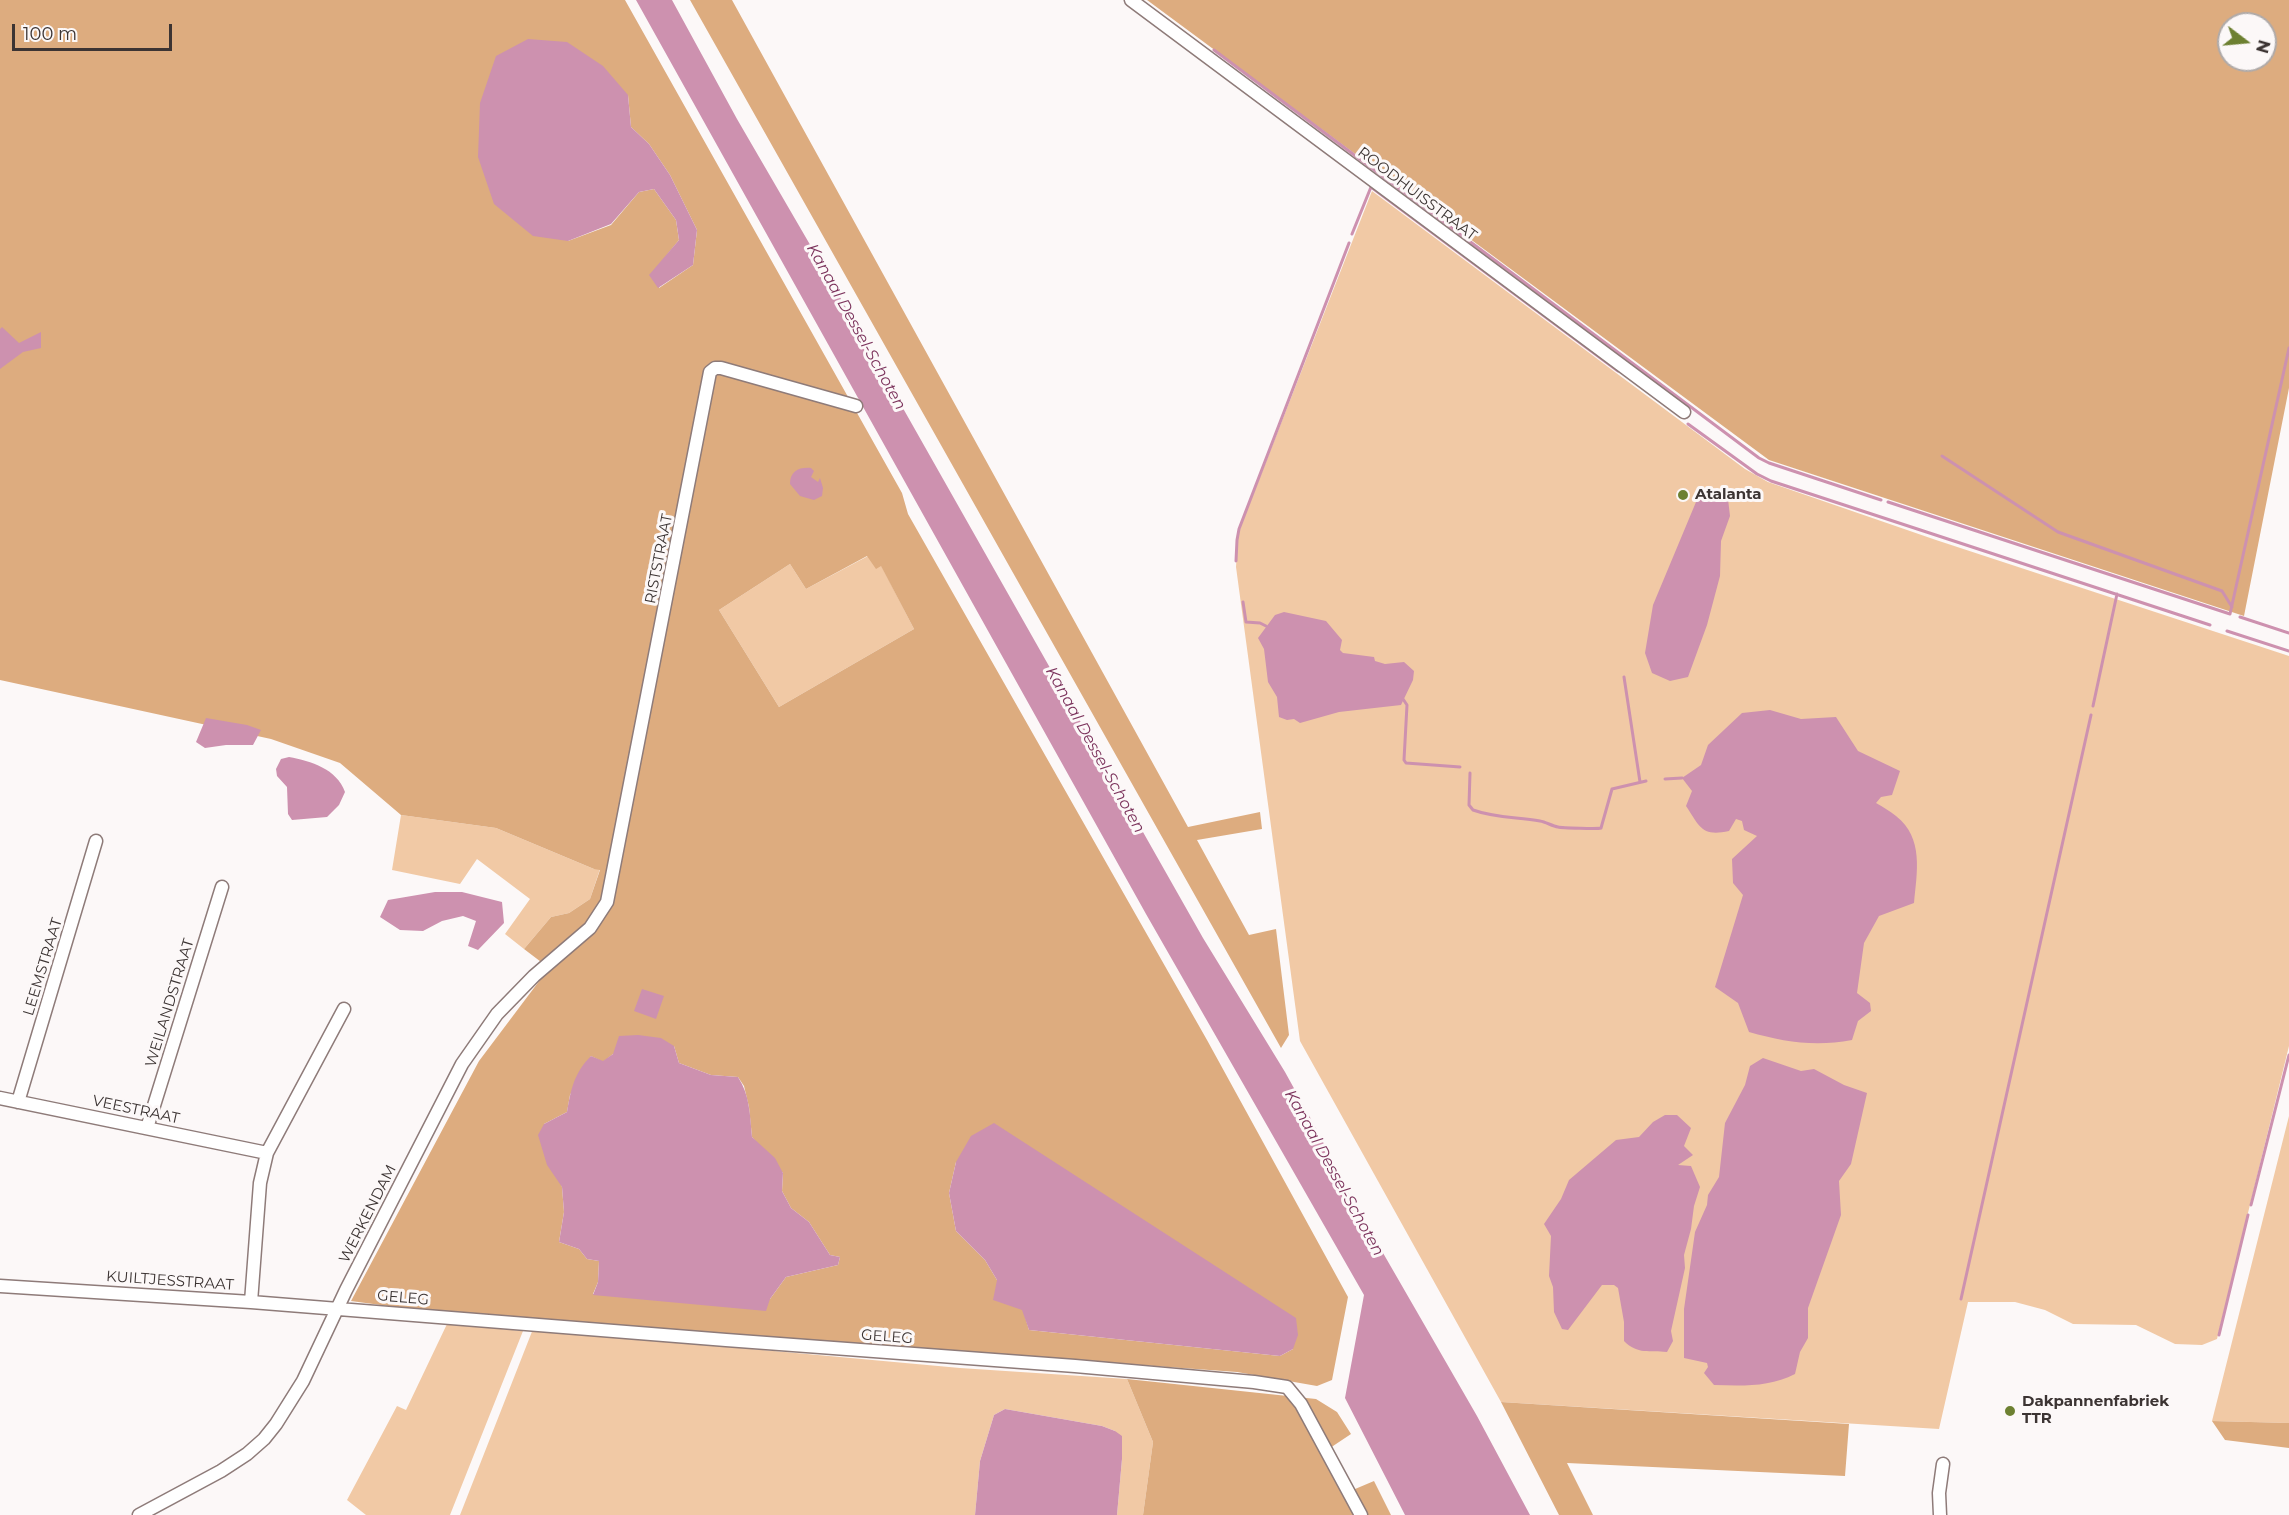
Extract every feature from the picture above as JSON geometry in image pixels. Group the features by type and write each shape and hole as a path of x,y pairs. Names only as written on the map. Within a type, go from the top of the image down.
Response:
{"street":[{"name":"ROODHUISSTRAAT","path":"1131,0 1684,412"},
{"name":"RISTSTRAAT","path":"607,902 710,372 715,368 722,368 856,406"},
{"name":"LEEMSTRAAT","path":"18,1102 96,841"},
{"name":"WEILANDSTRAAT","path":"147,1128 222,887"},
{"name":"WERKENDAM","path":"140,1515 221,1471 247,1454 264,1439 303,1381 462,1064 497,1014 534,976 590,928 607,902"},
{"path":"251,1302 260,1183 267,1153 344,1009"},
{"name":"VEESTRAAT","path":"0,1098 267,1153"},
{"name":"KUILTJESSTRAAT","path":"0,1286 338,1308"},
{"name":"GELEG","path":"338,1308 714,1340 1076,1366 1287,1387 1301,1404 1360,1515"},
{"path":"1940,1515 1939,1493 1943,1464"}],"shaded area":[{"path":"0,0 625,0 902,493 908,514 1207,1040 1348,1297 1332,1380 1317,1386 1237,1372 462,1316 351,1301 479,1061 549,968 524,949 551,917 569,913 590,899 600,870 496,828 401,815 340,763 271,739 0,680","holes":["628,95 631,127 649,144 670,175 697,230 693,265 659,288 666,256 679,240 676,220 654,189 639,192 611,225 568,241","867,556 876,569 881,566 914,629 779,707 719,610 790,564 806,589","674,1046 679,1063 711,1075 738,1077 744,1086 749,1107 752,1137 783,1173 782,1191 791,1208 809,1222 830,1255 840,1257 838,1265 786,1277 770,1299 593,1294 598,1282 599,1261 587,1259 579,1249 559,1242 564,1212 562,1187 544,1124 567,1112 570,1095 591,1056 603,1062 613,1054","956,1162 1293,1349 1280,1356 1029,1330 1023,1310 997,1280 985,1260 956,1231 949,1193"]},
{"path":"690,0 732,0 1188,827 1260,812 1262,829 1197,840 1249,935 1276,929 1289,1035 1281,1048"},
{"path":"1147,0 2289,0 2289,388 2244,616 1769,460"},
{"path":"1372,191 1745,469 1768,482 2289,656 2289,1046 2217,1339 2202,1345 2175,1344 2136,1325 2073,1324 2045,1310 2015,1302 1968,1302 1939,1429 1501,1402 1300,1041 1236,567 1238,535 1242,523"},
{"path":"868,556 881,565 914,629 779,707 719,610 790,564 806,589"},
{"path":"401,815 496,828 594,869 600,869 590,899 569,913 551,917 524,949 505,934 530,899 477,859 460,884 392,870"},
{"path":"2289,1116 2289,1423 2212,1421"},
{"path":"447,1324 523,1331 450,1515 366,1515 347,1500 397,1406 406,1410"},
{"path":"533,1329 960,1368 1127,1379 1153,1442 1143,1515 1117,1515 1122,1459 1115,1431 1102,1426 1005,1409 994,1415 980,1461 975,1515 460,1515"},
{"path":"1127,1379 1316,1399 1337,1412 1351,1434 1330,1448 1348,1492 1374,1481 1391,1515 1143,1515 1153,1442"},
{"path":"1501,1402 1849,1424 1845,1476 1567,1463 1593,1515 1559,1515"},
{"path":"2212,1421 2289,1423 2289,1448 2225,1440"}],"water":[{"name":"Kanaal Dessel-Schoten","path":"636,0 672,0 737,119 1203,938 1285,1072 1322,1139 1330,1161 1477,1416 1530,1515 1405,1515 1345,1398 1364,1295 1146,914"},
{"path":"528,39 567,42 603,66 628,95 631,127 649,144 670,175 697,230 693,265 658,288 649,275 679,240 676,220 654,189 639,192 611,224 568,241 533,236 494,204 478,157 480,103 496,56"},
{"path":"2,327 19,343 41,332 41,348 23,352 0,369 0,329"},
{"path":"803,468 811,468 814,471 811,477 818,482 820,478 823,488 822,496 814,500 800,496 790,484 793,473"},
{"path":"1705,498 1728,499 1730,516 1721,541 1720,576 1707,625 1688,677 1670,681 1652,673 1645,653 1653,605 1696,502"},
{"path":"1284,612 1326,621 1342,640 1340,650 1343,653 1374,657 1375,661 1385,664 1404,662 1414,671 1413,680 1401,705 1339,712 1300,723 1294,719 1287,720 1279,717 1277,697 1268,682 1264,649 1258,638 1275,615"},
{"path":"1770,710 1801,719 1836,717 1858,751 1900,771 1892,795 1881,797 1876,803 1905,825 1915,845 1917,868 1914,903 1879,916 1864,943 1857,993 1870,1003 1871,1011 1858,1021 1852,1040 1825,1043 1800,1042 1749,1032 1738,1003 1715,987 1743,895 1733,883 1732,859 1757,836 1744,830 1742,821 1736,819 1729,831 1713,833 1703,829 1686,806 1692,791 1682,778 1701,765 1708,745 1742,713"},
{"path":"206,718 247,725 261,730 253,745 205,748 196,742"},
{"path":"289,757 322,767 336,777 341,784 345,792 339,805 327,817 292,820 288,814 287,787 277,776 276,769 281,759"},
{"path":"435,892 462,892 502,902 504,923 478,950 468,946 476,921 463,916 442,921 423,931 400,930 380,917 388,900"},
{"path":"642,989 664,996 656,1019 634,1011"},
{"path":"638,1035 661,1038 674,1046 679,1063 711,1075 738,1077 747,1098 752,1137 775,1158 783,1173 782,1191 791,1208 809,1222 830,1255 840,1257 838,1265 786,1277 770,1299 766,1311 593,1295 598,1282 599,1261 587,1259 579,1249 559,1242 564,1212 562,1187 547,1165 538,1135 544,1124 567,1112 574,1082 591,1056 603,1061 613,1054 619,1036"},
{"path":"1763,1058 1801,1071 1814,1069 1844,1085 1867,1093 1851,1164 1839,1181 1841,1215 1808,1308 1808,1338 1800,1352 1795,1374 1766,1383 1714,1385 1704,1373 1708,1367 1707,1363 1684,1358 1684,1309 1695,1232 1707,1205 1708,1195 1719,1177 1725,1123 1745,1085 1750,1066"},
{"path":"1665,1115 1677,1115 1691,1128 1684,1146 1693,1155 1678,1165 1691,1166 1700,1187 1684,1255 1685,1268 1671,1331 1673,1341 1667,1352 1639,1350 1624,1341 1624,1322 1618,1288 1614,1285 1602,1285 1568,1330 1562,1329 1554,1312 1553,1287 1549,1276 1551,1236 1544,1224 1561,1199 1569,1180 1616,1140 1639,1137 1653,1122"},
{"path":"994,1123 1296,1318 1298,1335 1293,1349 1280,1356 1029,1330 1022,1310 993,1300 997,1280 985,1260 956,1231 949,1193 956,1162 971,1136"},
{"path":"1005,1409 1102,1426 1122,1436 1117,1515 975,1515 980,1461 994,1415"}],"waterway":[{"path":"1214,50 1759,458 1881,500"},
{"path":"1352,234 1371,187 1618,371"},
{"path":"1236,561 1239,529 1349,243"},
{"path":"1888,502 2230,614 2289,348"},
{"path":"1688,424 1757,474 1771,481 2210,625"},
{"path":"1942,456 2058,532 2222,591 2232,607"},
{"path":"2093,706 2117,594"},
{"path":"1243,602 1246,622 1266,626"},
{"path":"2240,617 2289,633"},
{"path":"2227,631 2289,651"},
{"path":"1624,677 1640,782"},
{"path":"1403,699 1407,705 1404,760 1406,763 1460,767"},
{"path":"1961,1299 2091,715"},
{"path":"1470,773 1469,805 1473,810 1573,828 1601,828 1612,789 1646,781"},
{"path":"1665,779 1682,778"},
{"path":"2251,1205 2289,1055"},
{"path":"2219,1335 2248,1215"}],"place":[{"name":"Atalanta","path":"1683,495"},
{"name":"Dakpannenfabriek TTR","path":"2010,1411"}]}
